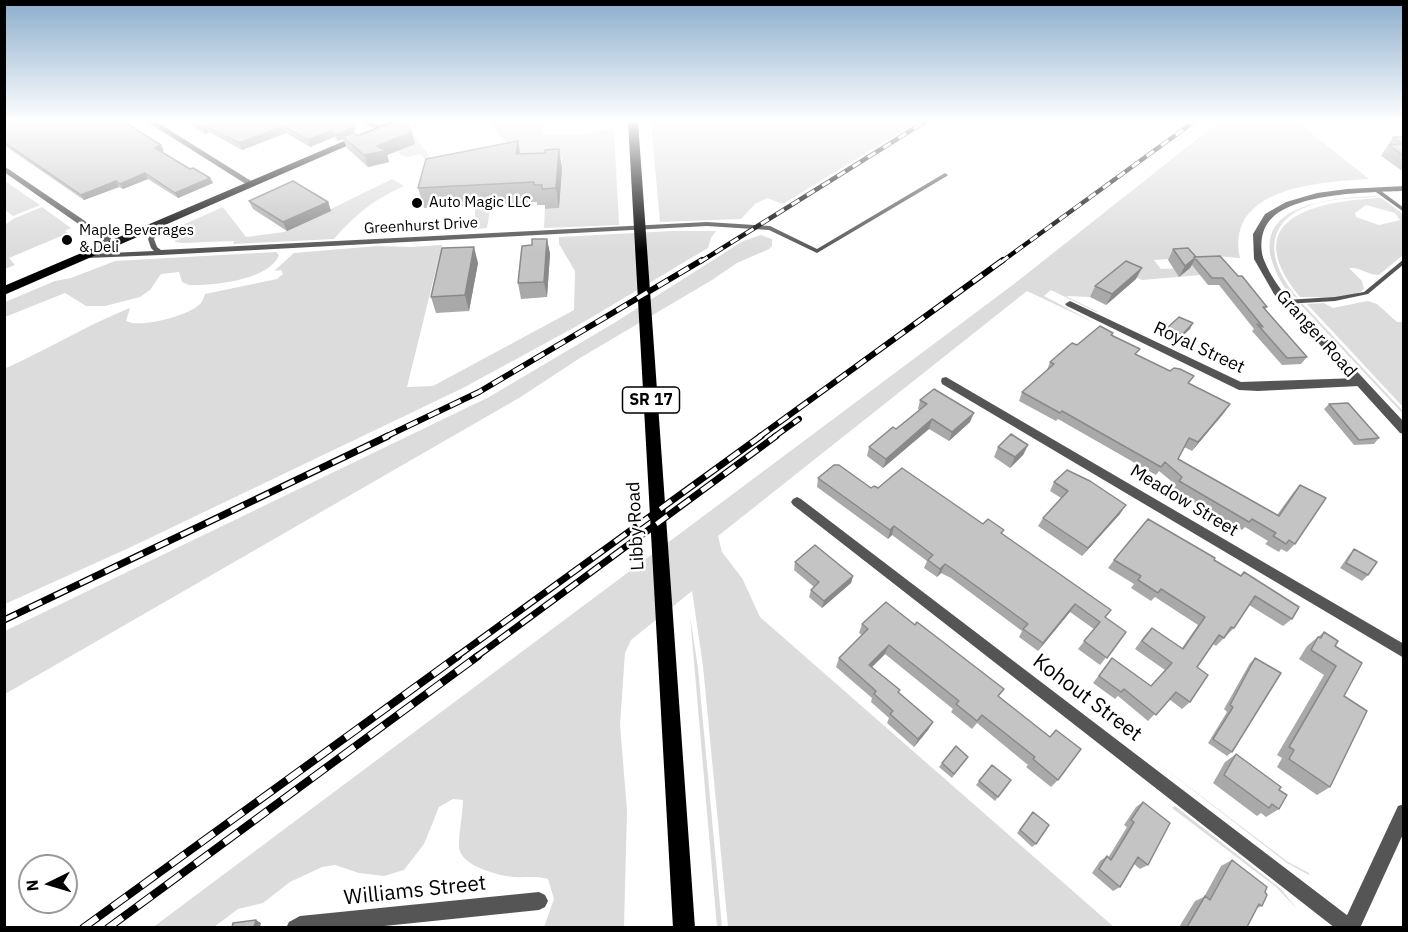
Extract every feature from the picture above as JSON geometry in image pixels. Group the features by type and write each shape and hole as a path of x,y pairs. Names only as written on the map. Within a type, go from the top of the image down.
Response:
{"main road":[{"path":"4,291 298,164"},
{"name":"Libby Road","path":"636,164 684,927"}],"street":[{"path":"220,164 252,184"},
{"path":"4,168 113,244"},
{"path":"1375,189 1404,188"},
{"name":"Granger Road","path":"1375,189 1336,191 1297,199 1273,212 1261,226 1256,241 1257,256 1264,273 1285,302 1404,430"},
{"name":"Royal Street","path":"1070,304 1239,386 1359,382"},
{"name":"Meadow Street","path":"946,381 1404,652"},
{"name":"Kohout Street","path":"797,502 1350,927"},
{"path":"1350,927 1404,812"},
{"name":"Williams Street","path":"295,927 539,901"}],"lane":[{"name":"Greenhurst Drive","path":"87,255 686,225 770,228 817,251 945,175"},
{"path":"1375,189 1404,211"},
{"path":"159,224 151,241 154,248 162,253"},
{"path":"1285,302 1335,299 1366,293 1404,261"}],"shaded area":[{"path":"428,164 435,164 443,175 436,177"},
{"path":"562,164 616,164 619,225 544,228 545,209 559,208"},
{"path":"655,164 847,164 783,204 767,198 755,204 741,219 660,222"},
{"path":"1165,164 1351,164 1369,179 1304,186 1262,202 1247,216 1239,234 1240,258 1215,256 1154,260 1161,269 1189,268 1187,264 1198,264 1201,275 1142,280 1119,270 1090,297 1066,296 1098,312 1051,290 1044,296 1097,324 1027,291 718,536 722,552 742,578 760,617 1114,927 728,927 703,666 692,591 631,640 625,653 620,725 627,810 624,927 544,927 554,899 548,879 500,875 471,864 461,854 459,848 463,800 453,799 439,807 424,844 404,870 384,876 359,873 335,865 322,867 290,882 263,903 238,909 214,927 152,928 1014,284"},
{"path":"392,179 404,186 366,208 334,239 233,244 234,241 175,242 173,233 180,226 223,207 246,237 284,232"},
{"path":"4,181 40,205 13,216 5,210"},
{"path":"1350,198 1322,202 1303,208 1289,217 1280,227 1275,240 1275,253 1279,268 1286,283 1298,298 1286,289 1280,279 1273,264 1270,244 1274,228 1285,216 1301,208 1319,202"},
{"path":"1381,198 1403,214 1403,255 1379,275 1349,268 1362,281 1364,289 1358,293 1334,298 1300,297 1282,270 1276,248 1280,231 1292,219 1310,210 1332,203","holes":["1366,205 1395,213 1400,220 1379,225 1356,217 1355,213"]},
{"path":"491,204 487,228 475,229 475,205"},
{"path":"42,207 71,228 65,231 68,233 9,258 15,265 5,269 5,225 13,219"},
{"path":"716,231 708,248 577,326 463,388 131,547 5,604 4,369 130,308 126,321 142,323 165,320 195,308 201,303 205,294 277,279 283,274 281,270 274,271 294,253 377,246 442,245 407,387 433,386 574,310 575,271 559,244 559,237"},
{"path":"761,235 772,239 772,246 769,249 737,263 580,358 519,398 5,694 5,631 489,397 614,323 743,241"},
{"path":"276,252 279,255 273,264 253,276 239,280 189,285 182,282 179,272 161,274 150,290 140,297 105,306 86,306 65,293 5,317 5,302 55,281 71,278 115,261"},
{"path":"1368,301 1377,304 1397,322 1403,322 1403,407 1307,304 1324,303 1333,308"},
{"path":"1302,303 1403,411 1403,414 1301,305"},
{"path":"690,616 698,668 722,927 717,927"},
{"path":"1151,758 1288,862 1309,875 1287,863"},
{"path":"1175,806 1281,889 1297,909 1276,887 1172,808"}],"building":[{"path":"37,164 182,164 210,178 175,193 145,173 120,184 116,181 81,195"},
{"path":"424,164 558,164 556,188 542,189 542,185 534,185 534,182 418,188"},
{"path":"293,181 328,202 283,222 249,201"},
{"path":"532,239 547,239 544,282 518,283 522,246 532,245"},
{"path":"474,247 465,295 431,297 442,248"},
{"path":"1188,248 1196,257 1185,266 1173,249"},
{"path":"1220,256 1238,276 1242,276 1267,307 1263,307 1307,357 1287,358 1257,324 1263,327 1223,278 1212,278 1194,257"},
{"path":"1126,261 1142,268 1112,294 1095,286"},
{"path":"1179,317 1193,323 1182,335 1167,328"},
{"path":"1100,326 1113,333 1111,335 1140,349 1135,354 1170,371 1174,368 1180,369 1194,376 1188,383 1230,404 1198,442 1189,438 1178,459 1279,516 1300,485 1326,498 1295,544 1289,540 1286,544 1273,536 1276,533 1252,519 1249,522 1179,481 1182,477 1165,462 1161,467 1062,411 1060,413 1022,392 1054,364 1050,362 1072,343 1077,345"},
{"path":"934,389 974,413 952,432 932,419 886,459 869,447 927,404 920,400"},
{"path":"1348,403 1379,438 1359,440 1329,404"},
{"path":"1011,434 1028,445 1015,457 998,447"},
{"path":"834,465 839,465 871,488 874,486 878,488 902,468 983,524 988,519 1004,530 1001,533 1111,610 1105,617 1126,632 1107,658 1084,641 1100,622 1075,604 1043,643 1023,629 1028,624 945,564 940,569 928,560 933,555 894,526 890,530 818,478"},
{"path":"1067,470 1090,481 1126,505 1088,548 1043,518 1068,491 1054,482"},
{"path":"1148,519 1241,576 1244,572 1299,607 1292,619 1255,596 1234,628 1231,627 1224,638 1219,635 1197,667 1208,675 1190,702 1176,692 1156,715 1124,689 1121,692 1099,676 1112,658 1151,686 1172,663 1142,641 1152,628 1183,649 1205,617 1161,589 1158,593 1138,580 1141,576 1114,560"},
{"path":"815,545 853,576 824,601 811,590 819,582 795,562"},
{"path":"1354,549 1377,562 1368,575 1346,563"},
{"path":"886,602 915,625 917,622 1004,689 998,696 1050,737 1056,730 1081,749 1058,780 1033,759 1035,757 982,715 977,721 956,704 959,701 889,645 869,665 900,690 898,692 933,722 918,739 890,714 893,711 874,694 876,691 839,658 868,629 862,624"},
{"path":"1324,632 1338,641 1335,646 1362,663 1344,696 1367,711 1330,787 1289,759 1294,750 1289,747 1336,666 1311,650 1318,637 1321,638"},
{"path":"1255,658 1281,673 1232,752 1213,739 1233,707 1230,705"},
{"path":"956,746 968,757 954,774 942,763"},
{"path":"1236,754 1281,787 1279,790 1287,795 1279,809 1272,804 1269,808 1224,775"},
{"path":"992,765 1011,780 998,797 979,781"},
{"path":"1143,802 1170,823 1148,865 1138,857 1120,887 1099,869 1107,856 1111,860 1134,822 1131,820"},
{"path":"1033,812 1049,825 1036,844 1020,830"},
{"path":"1232,860 1267,887 1265,892 1267,895 1262,906 1259,904 1247,927 1187,927 1205,896 1210,900"},
{"path":"256,920 254,927 232,927 233,923"}],"railway":[{"path":"700,262 856,164"},
{"path":"1001,262 1135,164"},
{"path":"385,437 479,392 702,260"},
{"path":"759,437 1003,260"},
{"path":"774,437 799,419"},
{"path":"4,620 388,436"},
{"path":"456,657 761,436"},
{"path":"476,657 776,436"},
{"path":"83,928 458,656"},
{"path":"108,928 478,656"}],"place":[{"name":"Auto Magic LLC","path":"417,203"},
{"name":"Maple Beverages & Deli","path":"67,240"}]}
